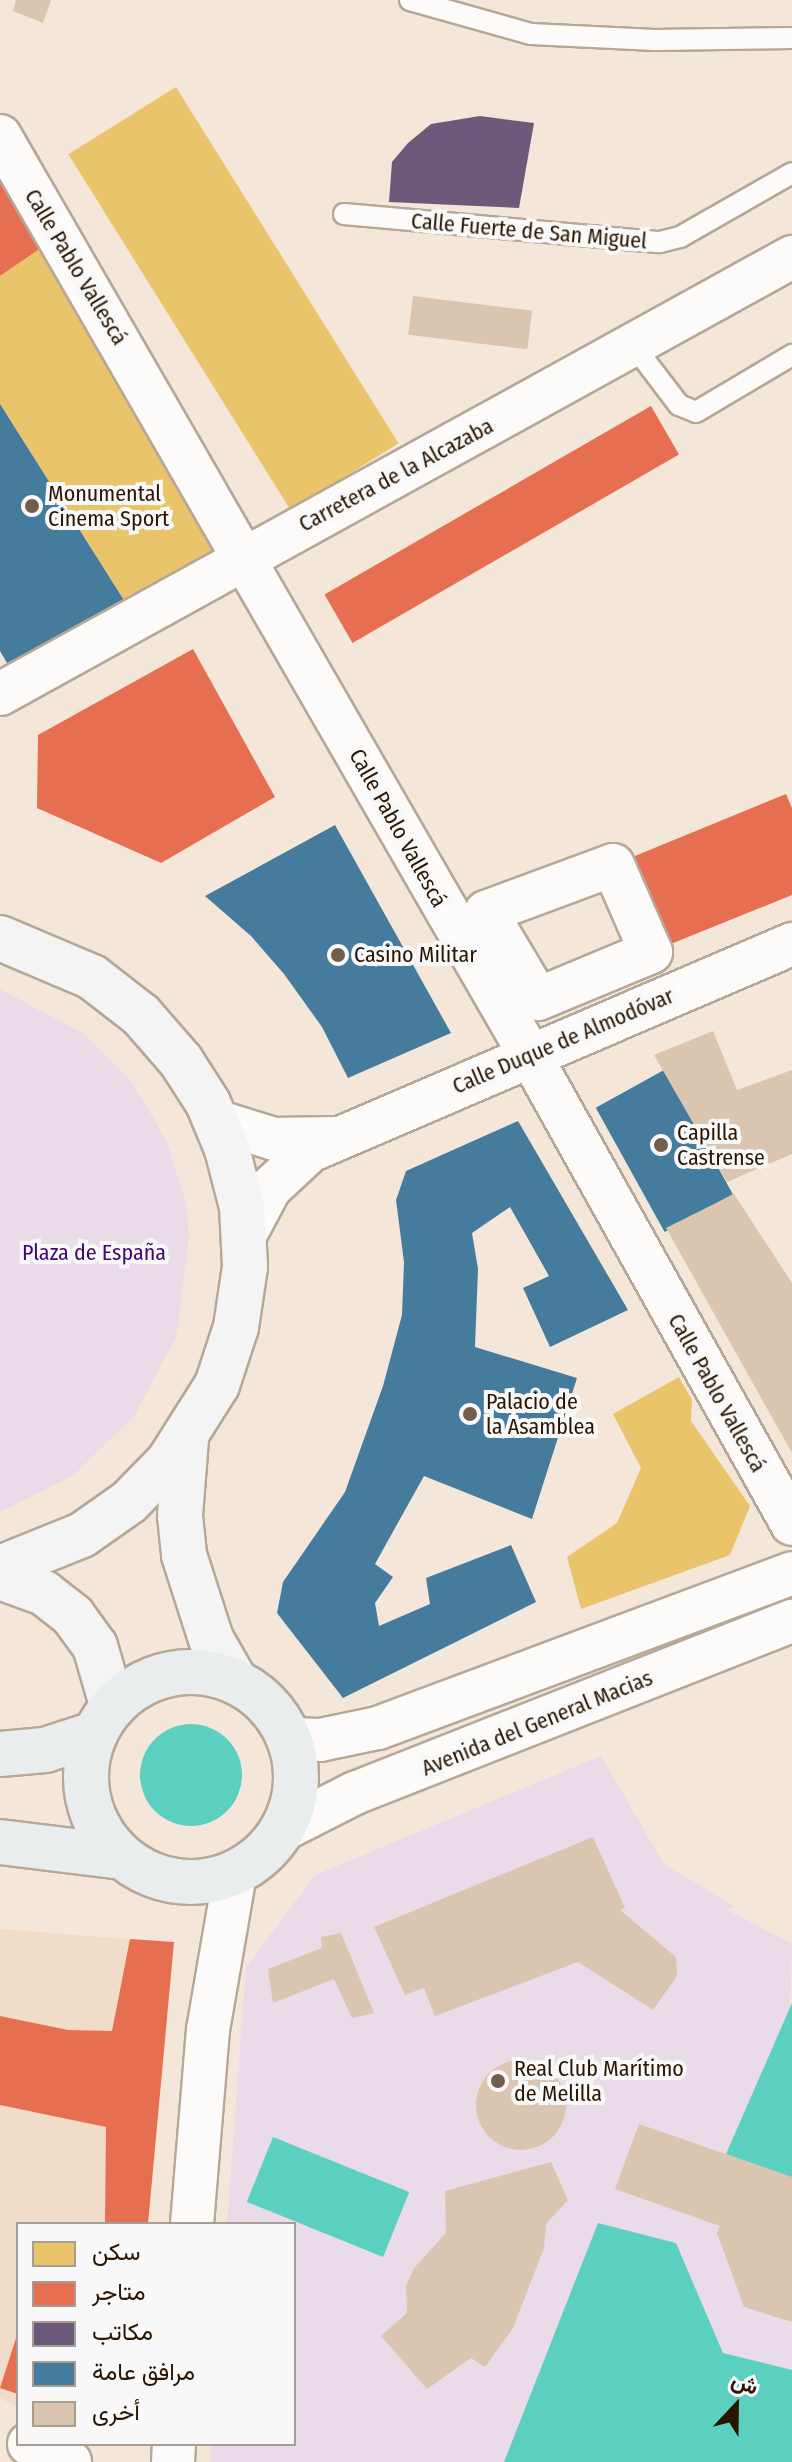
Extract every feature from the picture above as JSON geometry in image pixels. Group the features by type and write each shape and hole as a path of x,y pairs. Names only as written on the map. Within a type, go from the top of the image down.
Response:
{"main road":[{"path":"0,905 19,944 92,977 141,1015 181,1061 216,1121 236,1177 244,1237 236,1327 217,1385 186,1439 150,1482 106,1519 56,1548 0,1568"},
{"path":"186,1439 180,1516 184,1555 211,1639 235,1681"},
{"path":"0,1577 44,1593 73,1616 95,1646 103,1720 86,1766 88,1800 100,1831 122,1857 147,1873 176,1882 235,1874 263,1855 284,1829 296,1784 291,1739 259,1695 235,1681 210,1672 170,1674 132,1688 103,1720 45,1750 0,1754"},
{"path":"0,1842 122,1857"}],"street":[{"name":"Calle Pablo Vallescá","path":"0,136 530,1055 792,1524"},
{"name":"Carretera de la Alcazaba","path":"0,694 792,257"},
{"name":"Calle Duque de Almodóvar","path":"244,1237 270,1188 310,1151 792,944"},
{"path":"569,986 590,1029"},
{"name":"Calle Duque de Almodóvar","path":"216,1121 274,1139 335,1138"},
{"path":"291,1739 320,1740 378,1728 792,1573"},
{"name":"Avenida del General Macias","path":"284,1829 355,1793 792,1621"},
{"path":"192,2222 208,2030 235,1874"},
{"path":"34,2446 70,2462"}],"lane":[{"path":"410,0 531,34 792,38"},
{"name":"Calle Fuerte de San Miguel","path":"344,214 660,242 680,237 792,173"},
{"path":"634,346 679,405 696,412 792,355"}],"shaded area":[{"path":"0,1929 154,1941 147,2222 16,2222 16,2406 0,2398"}],"green space":[{"name":"Plaza de España","path":"0,989 84,1034 131,1081 166,1139 186,1203 189,1236 177,1335 135,1415 74,1475 0,1512"},
{"name":"Real Club Marítimo de Melilla","path":"601,1756 664,1864 734,1906 727,1910 792,1944 790,2008 727,2153 792,2176 792,2370 723,2353 676,2243 598,2223 504,2462 210,2462 211,2446 296,2446 296,2222 227,2222 246,1967 315,1875"}],"water":[{"path":"191,1724 210,1728 227,1739 238,1756 242,1775 238,1794 227,1811 210,1822 191,1826 172,1822 155,1811 144,1794 140,1775 144,1756 155,1739 172,1728"},
{"path":"792,2003 792,2178 726,2154"},
{"path":"273,2137 409,2192 383,2257 247,2202"},
{"path":"598,2223 676,2243 723,2353 792,2370 792,2462 504,2462"}],"building: سكن":[{"path":"176,87 399,443 291,510 68,154"},
{"path":"54,239 228,547 127,605 0,404 0,276"},
{"path":"679,1377 692,1400 691,1421 750,1506 730,1555 581,1609 567,1557 617,1523 641,1468 613,1414"}],"building: متاجر":[{"path":"0,172 54,239 0,276"},
{"path":"651,406 679,454 353,643 325,594"},
{"path":"193,649 275,797 161,863 37,808 38,735"},
{"path":"786,794 792,808 792,895 651,952 613,865"},
{"path":"130,1939 174,1942 148,2222 105,2222 106,2127 0,2105 0,2016 68,2030 112,2031"},
{"path":"16,2338 16,2393 0,2388"}],"building: مكاتب":[{"path":"480,116 534,123 519,208 389,202 392,162 408,143 431,124"}],"building: مرافق عامة":[{"name":"Monumental Cinema Sport","path":"0,404 127,605 7,663 0,651"},
{"name":"Casino Militar","path":"335,825 451,1033 348,1078 322,1027 284,974 251,936 205,896"},
{"name":"Capilla Castrense","path":"664,1070 733,1194 665,1232 596,1108"},
{"name":"Palacio de la Asamblea","path":"518,1121 628,1310 550,1347 523,1288 549,1276 510,1207 472,1233 478,1269 475,1347 577,1378 532,1519 424,1476 375,1564 393,1577 375,1603 379,1626 430,1604 426,1578 511,1545 536,1602 343,1698 277,1613 283,1582 345,1492 383,1386 402,1315 404,1262 396,1200 406,1171"}],"building: أخرى":[{"path":"16,0 51,0 43,23 13,11"},
{"path":"413,296 532,311 527,349 408,335"},
{"path":"713,1031 737,1090 792,1070 792,1154 727,1182 654,1055"},
{"path":"734,1194 792,1283 792,1453 666,1228"},
{"path":"593,1837 625,1908 620,1910 676,1957 677,1976 653,2010 578,1962 435,2016 424,1988 405,1995 374,1927"},
{"path":"341,1933 374,2013 352,2018 334,1979 273,2003 268,1969 322,1948 321,1937"},
{"path":"521,2060 538,2063 553,2073 563,2088 566,2105 563,2122 553,2137 538,2147 521,2150 504,2147 489,2137 479,2122 476,2105 479,2088 489,2073 504,2063"},
{"path":"639,2124 792,2177 792,2322 744,2307 717,2233 720,2226 615,2189"},
{"path":"551,2162 568,2200 546,2224 544,2248 513,2328 485,2367 471,2358 427,2389 381,2336 407,2313 406,2286 414,2268 446,2233 445,2191"}],"place":[{"name":"Monumental Cinema Sport","path":"32,506"},
{"name":"Casino Militar","path":"338,955"},
{"name":"Capilla Castrense","path":"661,1145"},
{"name":"Palacio de la Asamblea","path":"470,1414"},
{"name":"Real Club Marítimo de Melilla","path":"498,2081"}]}
